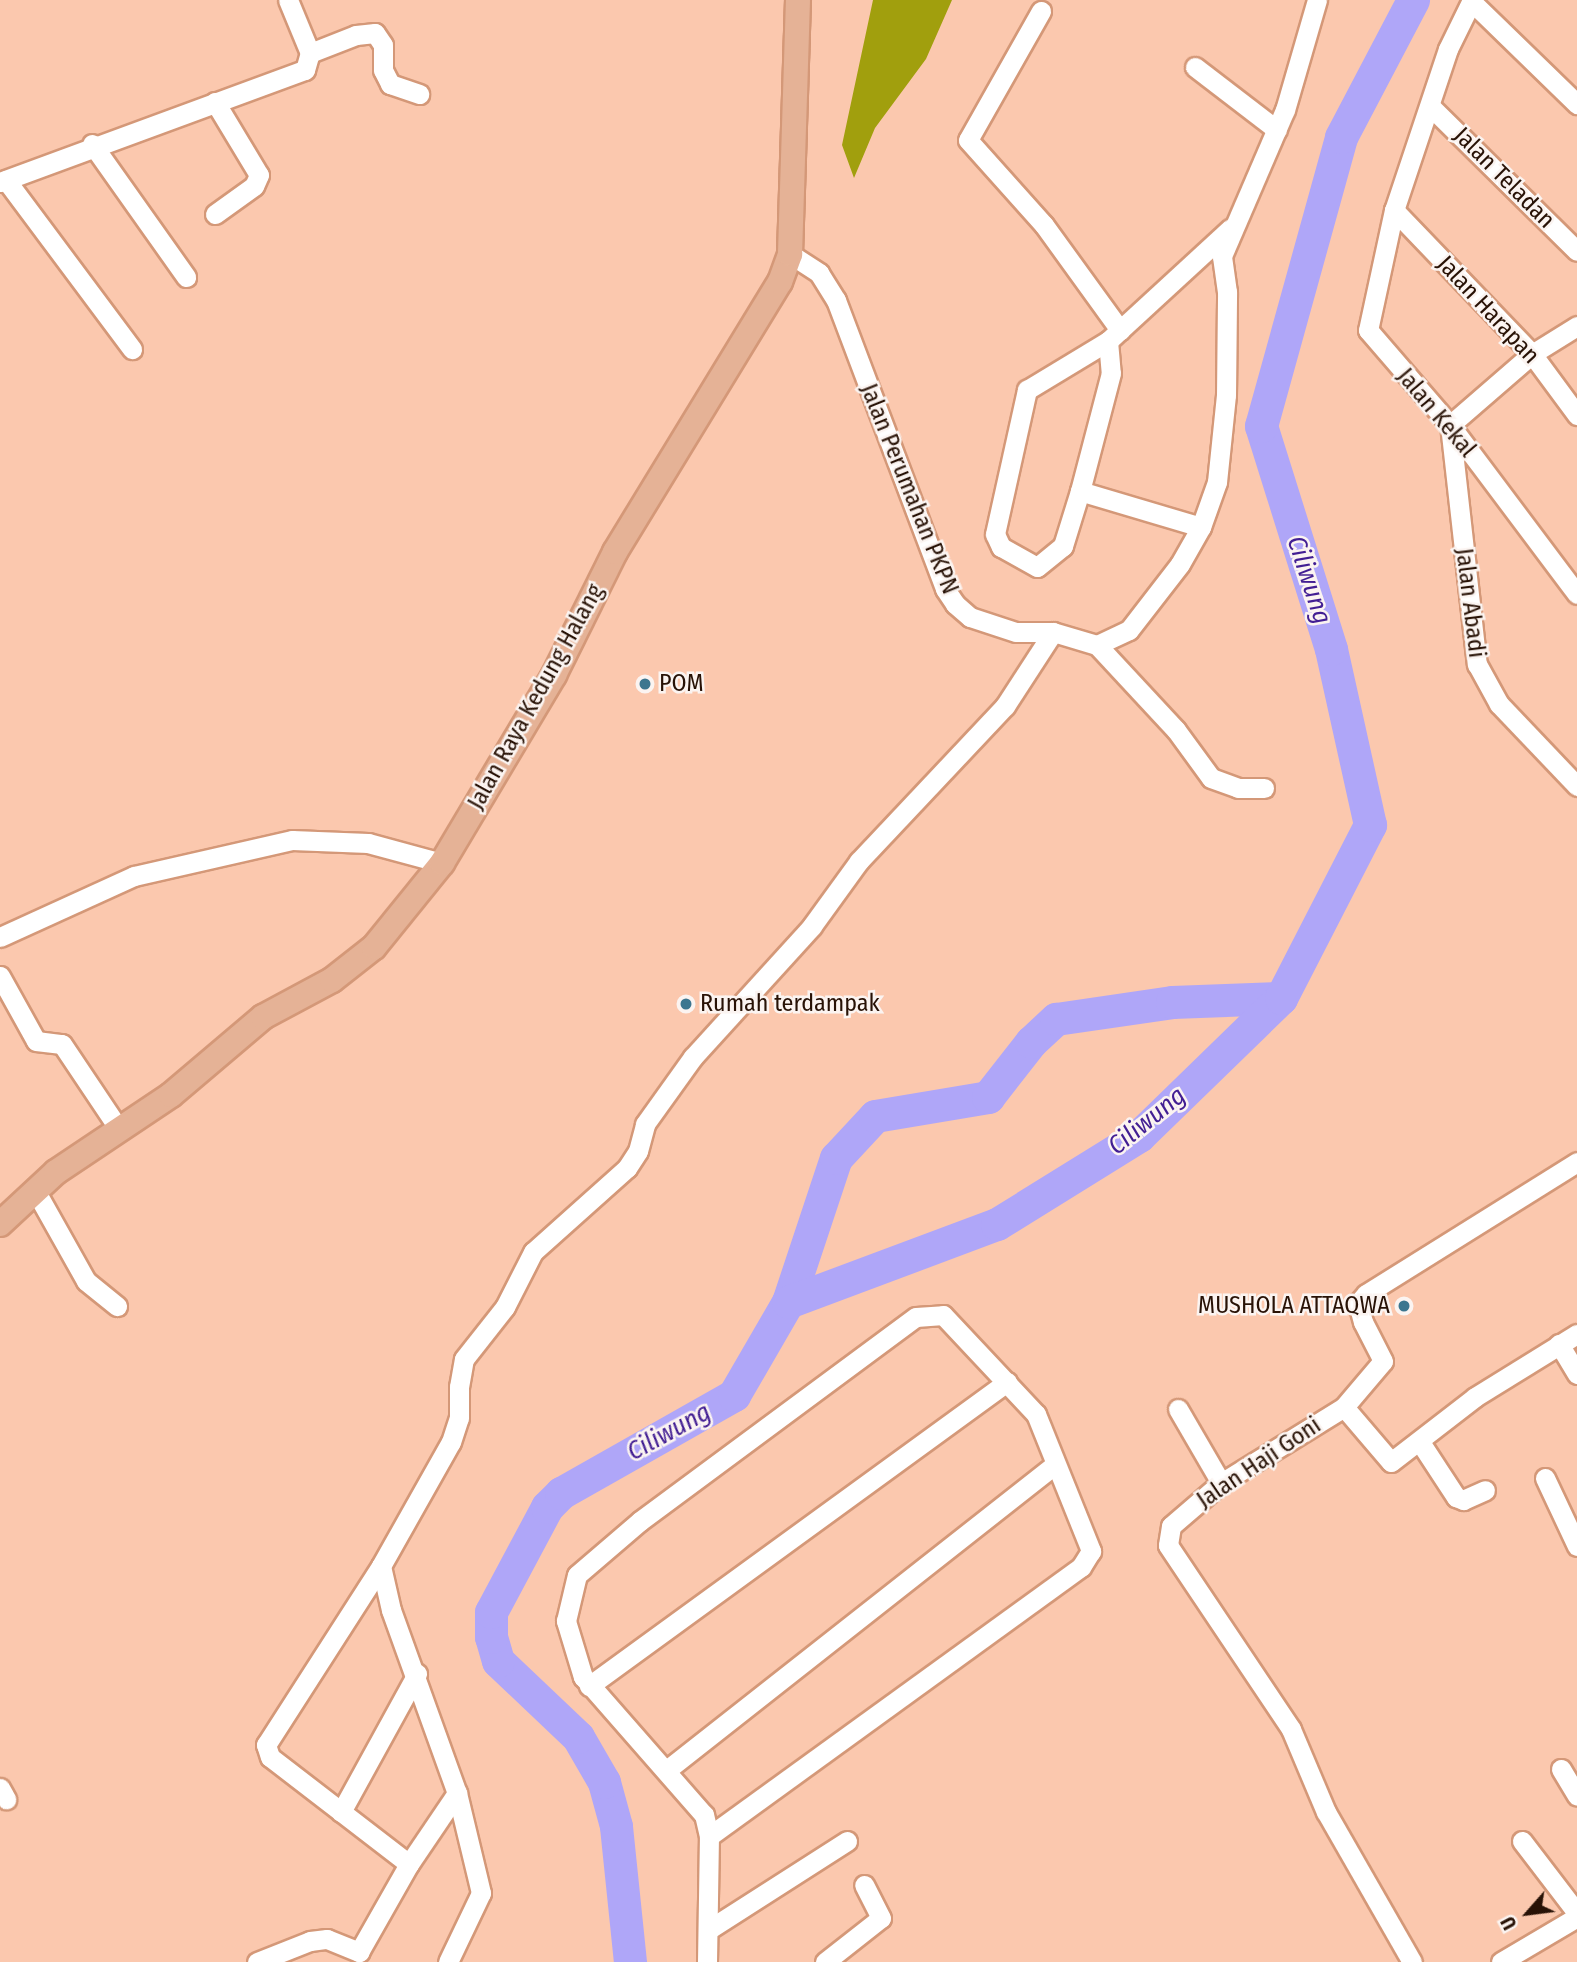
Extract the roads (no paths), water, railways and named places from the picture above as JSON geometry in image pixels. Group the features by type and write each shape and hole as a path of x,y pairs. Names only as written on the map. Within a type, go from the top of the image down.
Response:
{"main road":[{"name":"Jalan Raya Kedung Halang","path":"0,1224 35,1190 171,1095 263,1017 332,980 374,947 442,863 554,675 615,552 780,282 790,254 797,0"}],"street":[{"path":"132,349 3,181 92,145 305,70 310,53 288,0"},
{"path":"1394,211 1448,49 1471,0 1577,104"},
{"path":"1264,788 1238,788 1211,778 1176,730 1097,645 1129,630 1201,527 1222,456 1227,327 1222,256 1277,130 1316,1"},
{"path":"1041,10 968,140 1044,225 1114,336 1111,373 1063,546 1037,567 996,540 1027,390 1114,336 1236,223"},
{"path":"310,53 356,35 375,33 383,45 386,78 390,84 419,94"},
{"path":"1195,68 1277,130"},
{"path":"215,102 259,175 254,186 215,214"},
{"name":"Jalan Teladan","path":"1430,106 1577,251"},
{"path":"92,145 186,277"},
{"name":"Jalan Harapan","path":"1394,211 1532,355 1577,415"},
{"name":"Jalan Kekal","path":"1394,211 1368,330 1450,425 1577,594"},
{"name":"Jalan Perumahan PKPN","path":"790,254 819,273 836,300 926,540 955,604 970,617 1016,632 1053,632 1097,645"},
{"path":"1450,425 1532,355 1577,326"},
{"name":"Jalan Abadi","path":"1450,425 1480,672 1499,704 1577,786"},
{"path":"1080,491 1201,527"},
{"path":"409,1864 270,1757 266,1745 381,1566 457,1429 464,1359 505,1307 533,1252 627,1168 638,1151 645,1124 693,1057 803,937 859,861 1005,706 1053,632"},
{"path":"0,937 134,876 292,840 368,843 442,863"},
{"path":"0,976 36,1041 62,1044 120,1129"},
{"name":"Jalan Haji Goni","path":"1412,1962 1326,1812 1291,1729 1168,1545 1171,1526 1221,1483 1344,1407 1382,1361 1363,1322 1358,1303 1366,1294 1577,1162"},
{"path":"35,1190 86,1281 117,1306"},
{"path":"707,1962 709,1836 704,1815 668,1769 589,1686 566,1621 577,1574 640,1521 916,1317 943,1315 1036,1414 1054,1465 1091,1551 1081,1567 877,1710 709,1836"},
{"path":"1344,1407 1391,1462 1475,1398 1577,1334"},
{"path":"1559,1344 1577,1374"},
{"path":"589,1686 1007,1382"},
{"path":"1178,1409 1221,1483"},
{"path":"1420,1441 1456,1497 1463,1500 1485,1490"},
{"path":"668,1769 1054,1465"},
{"path":"1545,1478 1577,1546"},
{"path":"381,1566 391,1610 417,1674 457,1793 481,1893 448,1962"},
{"path":"341,1812 417,1674"},
{"path":"1561,1769 1577,1796"},
{"path":"257,1962 310,1941 327,1938 364,1957 409,1864 457,1793"},
{"path":"708,1930 848,1841"},
{"path":"1501,1962 1577,1915 1522,1841"},
{"path":"825,1962 881,1918 864,1885"}],"waterway":[{"name":"Ciliwung","path":"630,1962 616,1826 604,1782 578,1737 498,1661 491,1637 491,1612 547,1507 561,1493 734,1395 788,1302 997,1224 1139,1136 1281,998 1370,825 1331,649 1261,426 1341,137 1413,0"},
{"path":"788,1302 836,1158 875,1116 988,1097 1031,1042 1056,1019 1172,1002 1281,998"}],"place":[{"name":"POM","path":"645,684"},
{"name":"Rumah terdampak","path":"686,1004"},
{"name":"MUSHOLA ATTAQWA","path":"1404,1306"}]}
